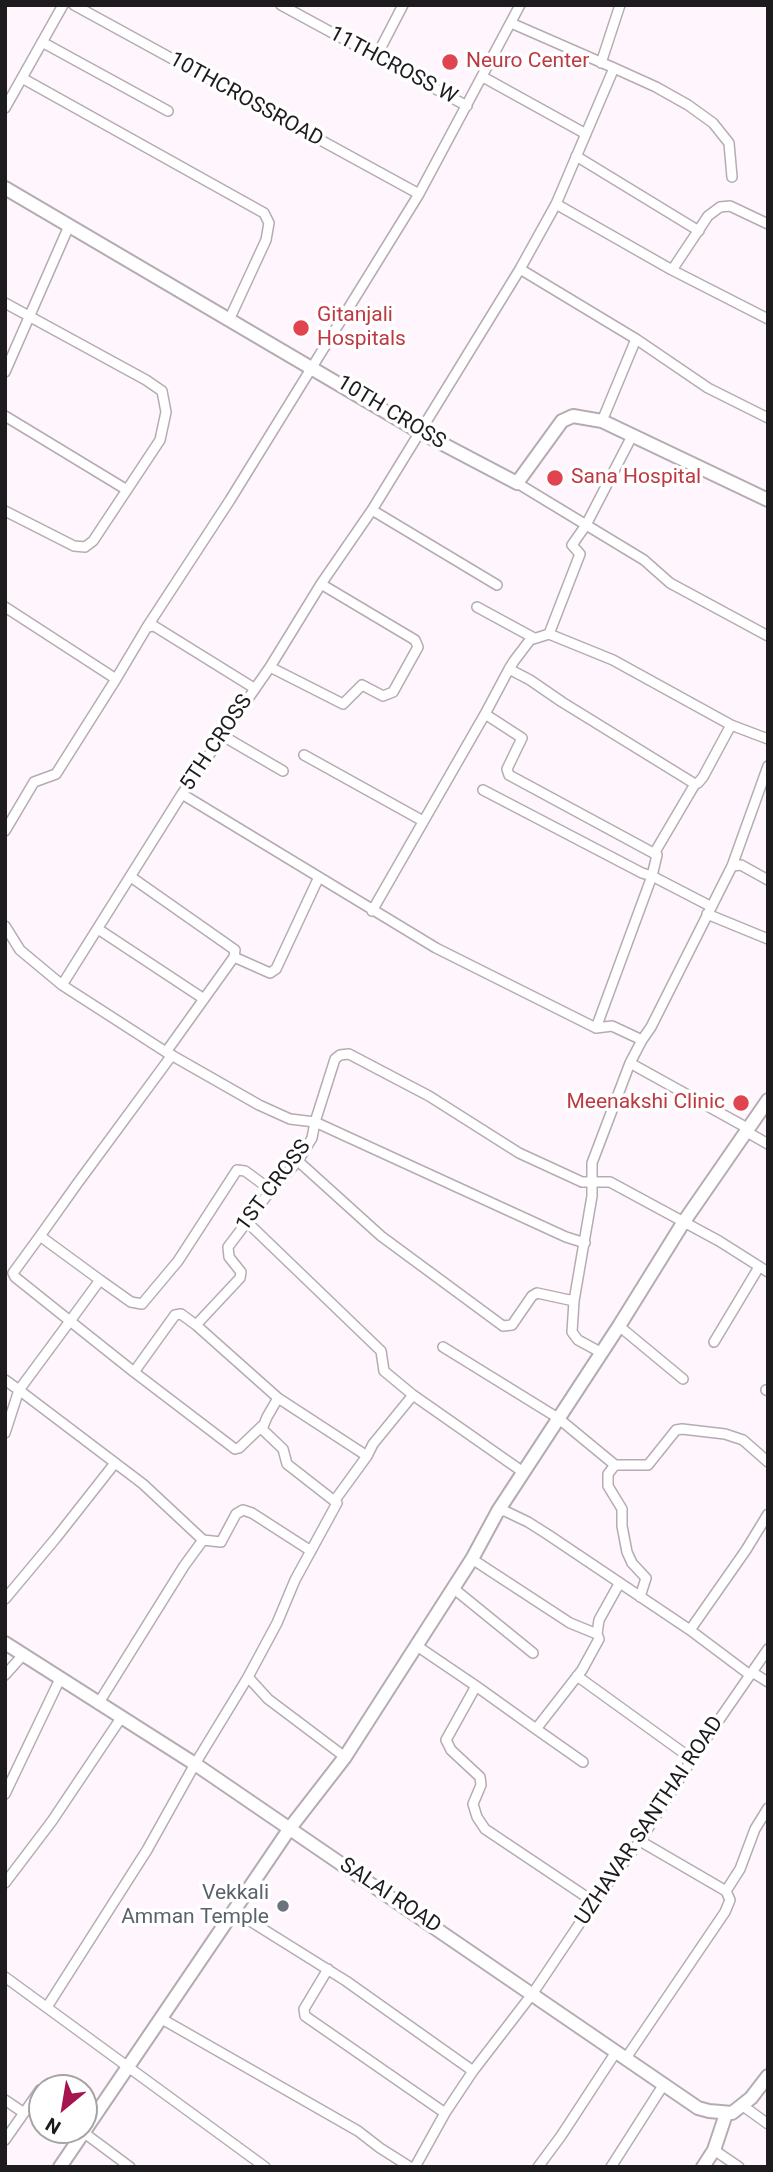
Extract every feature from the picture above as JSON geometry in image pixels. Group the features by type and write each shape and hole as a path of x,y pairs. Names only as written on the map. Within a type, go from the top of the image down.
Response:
{"street":[{"path":"5,108 63,5"},
{"name":"10THCROSSROAD","path":"74,5 419,194"},
{"name":"11THCROSS W","path":"281,5 467,106"},
{"path":"376,57 403,5"},
{"path":"5,831 34,782 56,774 230,500 419,194 520,5"},
{"path":"601,63 620,5"},
{"path":"511,23 656,86 688,105 713,123 729,143 732,177"},
{"path":"42,42 168,111"},
{"name":"5TH CROSS","path":"62,985 182,794 271,667 321,584 372,510 520,268 556,204 614,68"},
{"path":"483,77 586,134"},
{"path":"22,78 264,213 269,223 266,240 229,320"},
{"path":"576,156 699,232"},
{"name":"10TH CROSS","path":"5,188 420,432 517,483"},
{"path":"556,204 672,270 768,319"},
{"path":"672,270 708,216 725,205 768,224"},
{"path":"5,372 69,226"},
{"path":"520,268 636,339 708,388 768,418"},
{"path":"5,303 146,380 162,391 166,412 160,440 93,541 85,547 74,546 5,511"},
{"path":"602,421 636,339"},
{"path":"5,416 127,490"},
{"path":"768,500 602,421 573,416 562,421 517,483 644,561 670,583 768,636"},
{"path":"548,634 580,554 572,545 586,525 632,436"},
{"path":"372,510 497,585"},
{"path":"271,667 343,704 362,685 383,696 393,692 418,647 415,640 321,584"},
{"path":"5,607 116,679"},
{"path":"477,607 534,638"},
{"path":"147,627 154,626 162,630 254,688"},
{"path":"372,911 509,668 534,638 548,634 613,660 731,725 768,739"},
{"path":"509,668 695,784"},
{"path":"485,714 522,738 507,769 509,775 655,852 657,858 652,876 596,1028"},
{"path":"655,852 695,784 703,777 731,725"},
{"path":"223,737 283,771"},
{"path":"304,755 423,821"},
{"path":"602,1353 574,1336 572,1332 585,1243 592,1163 630,1063 732,866 768,766"},
{"path":"483,790 768,939"},
{"path":"182,794 318,879 436,948 596,1028 612,1026 642,1040"},
{"path":"732,866 741,865 768,880"},
{"path":"131,877 235,950 234,957 169,1054 13,1273 234,1449 239,1448 262,1426 278,1398"},
{"path":"234,957 270,973 276,970 318,879"},
{"path":"5,926 20,950 62,985 169,1054 260,1105 290,1119 315,1122 566,1237 585,1243"},
{"path":"98,929 204,999"},
{"name":"1ST CROSS","path":"195,1325 241,1276 240,1269 229,1258 228,1247 271,1190 298,1161 312,1138 335,1059 340,1055 349,1054 429,1096 519,1153 582,1182 592,1182"},
{"path":"630,1063 768,1144"},
{"path":"98,2110 290,1828 345,1757 472,1559 498,1511 620,1326 683,1223 768,1100"},
{"path":"298,1161 381,1236 503,1326 512,1325 531,1296 537,1293 575,1301"},
{"path":"40,1236 131,1303 142,1304 178,1261 237,1170 245,1171 271,1190"},
{"path":"592,1182 610,1182 719,1241 763,1270 714,1342"},
{"path":"248,1223 381,1351 384,1371 413,1395 523,1472"},
{"path":"5,1433 19,1390 100,1280"},
{"path":"134,1372 175,1315 181,1314 278,1398 367,1456"},
{"path":"620,1326 683,1380"},
{"path":"443,1347 558,1418 615,1465 648,1465 676,1430 682,1429 725,1434 743,1440 768,1462"},
{"path":"5,1380 143,1484 203,1540 221,1542 236,1514 243,1510 311,1551"},
{"path":"335,1500 373,1444 413,1395"},
{"path":"47,2007 147,1850 248,1677 277,1623 295,1580 337,1504 287,1464 283,1450 264,1432 262,1426"},
{"path":"5,1599 115,1463"},
{"path":"615,1465 608,1474 608,1486 622,1510 627,1552 632,1563 646,1578 640,1597"},
{"path":"498,1511 505,1511 528,1522 751,1674 768,1682"},
{"path":"690,1630 768,1514"},
{"path":"98,1704 203,1540"},
{"path":"472,1559 569,1623 597,1634"},
{"path":"536,1730 577,1676 598,1639 599,1620 619,1584"},
{"path":"453,1588 533,1653"},
{"name":"SALAI ROAD","path":"5,1643 195,1764 698,2108 726,2114"},
{"path":"417,1646 583,1762"},
{"name":"UZHAVAR SANTHAI ROAD","path":"413,2167 473,2071 533,1993 594,1902 640,1841 691,1759 768,1649"},
{"path":"5,1675 23,1655"},
{"path":"577,1676 691,1759"},
{"path":"248,1677 255,1688 268,1699 345,1757"},
{"path":"5,1794 60,1679"},
{"path":"476,1686 446,1740 450,1750 480,1777 481,1785 473,1804 477,1817 485,1829 496,1837 594,1902"},
{"path":"5,1883 52,1821 121,1718"},
{"path":"726,1891 740,1869 755,1829 768,1808"},
{"path":"538,2167 725,1912 730,1900 726,1891 640,1841"},
{"path":"234,1911 328,1969 473,2071"},
{"path":"328,1969 304,2009 305,2017 445,2113"},
{"path":"7,1982 47,2007 265,2167"},
{"path":"162,2019 358,2131 380,2148 413,2167"},
{"path":"703,2167 714,2150 726,2114 743,2106 768,2076"},
{"path":"611,2167 664,2084"},
{"path":"5,2100 24,2113"},
{"path":"743,2106 768,2124"},
{"path":"5,2140 28,2107"},
{"path":"60,2167 74,2144"},
{"path":"98,2144 130,2167"},
{"path":"714,2150 739,2167"}],"place":[{"name":"Neuro Center","path":"450,62"},
{"name":"Gitanjali Hospitals","path":"301,328"},
{"name":"Sana Hospital","path":"555,478"},
{"name":"Meenakshi Clinic","path":"741,1103"},
{"name":"Vekkali Amman Temple","path":"283,1906"}]}
